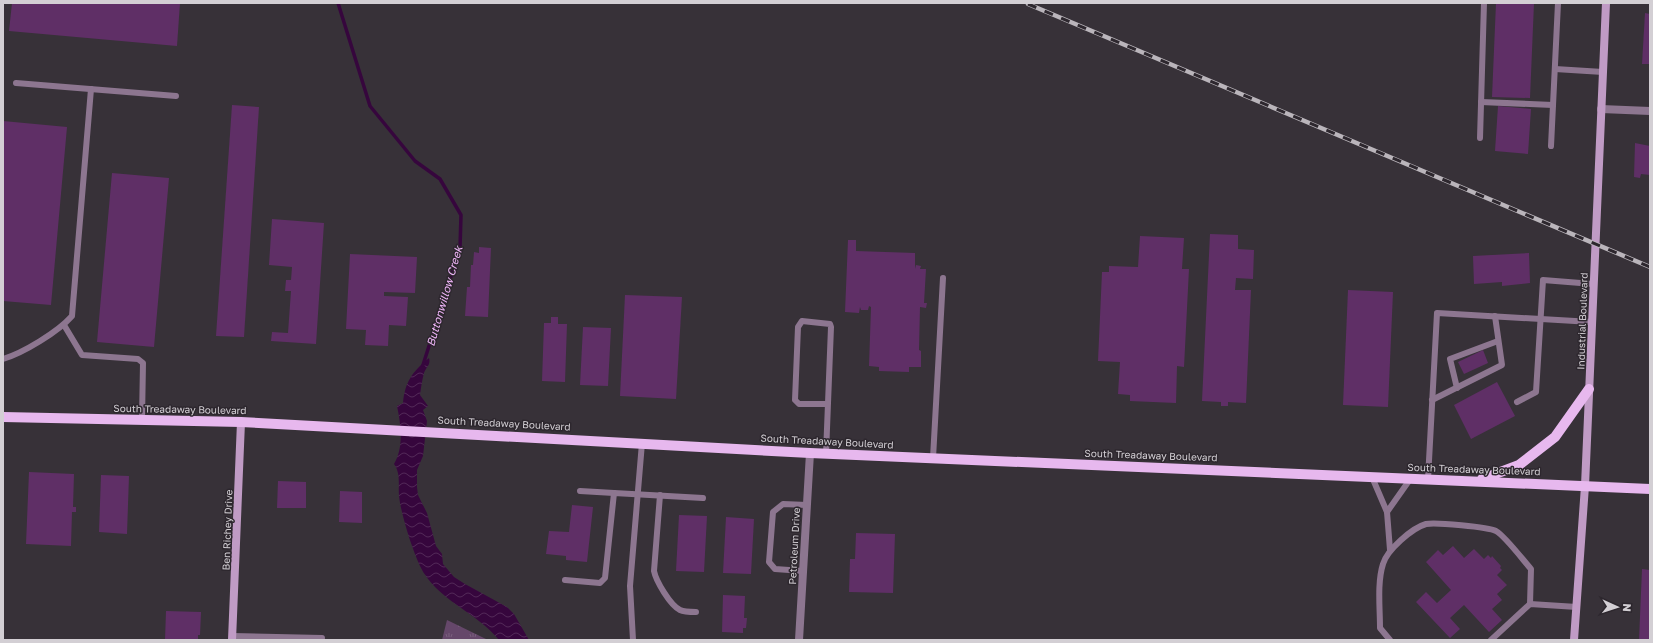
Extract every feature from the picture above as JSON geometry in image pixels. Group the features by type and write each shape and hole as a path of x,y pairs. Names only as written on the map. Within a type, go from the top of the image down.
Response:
{"main road":[{"name":"Industrial Boulevard","path":"1574,640 1585,486 1606,3"},
{"path":"1477,481 1519,465 1555,437 1589,389"},
{"name":"South Treadaway Boulevard","path":"3,416 241,422 826,454 1650,489"},
{"name":"Ben Richey Drive","path":"232,638 241,422"}],"street":[{"path":"1601,109 1650,112"},
{"name":"Petroleum Drive","path":"799,640 810,453"}],"lane":[{"path":"1480,138 1484,3"},
{"path":"1551,146 1558,3"},
{"path":"1555,69 1603,72"},
{"path":"16,83 176,96"},
{"path":"3,359 51,334 64,325 72,316 91,89"},
{"path":"1481,102 1553,105"},
{"path":"933,458 944,278"},
{"path":"1517,402 1536,392 1543,280 1593,284"},
{"path":"1428,479 1436,313 1592,322"},
{"path":"1432,400 1502,365 1495,316"},
{"path":"826,454 828,404 831,327 830,324 826,322 802,321 798,327 795,400 799,404 828,404"},
{"path":"64,325 82,355 138,359 143,363 142,420"},
{"path":"1456,388 1450,359 1498,341"},
{"path":"633,640 630,586 642,443"},
{"path":"1372,477 1387,512 1390,550"},
{"path":"1387,512 1411,478"},
{"path":"580,491 703,498"},
{"path":"565,580 600,583 605,578 614,493"},
{"path":"660,495 654,571 656,580 680,611 696,612"},
{"path":"803,571 775,568 769,562 773,512 783,504 807,505"},
{"path":"1390,640 1380,628 1381,577 1383,564 1390,550 1417,528 1428,524 1484,527 1496,531 1531,569 1530,604"},
{"path":"1490,640 1530,604 1577,607"},
{"path":"232,638 322,638"}],"green space":[{"path":"447,620 486,639 486,640 442,640"}],"water":[{"path":"429,358 428,366 422,381 420,395 428,406 423,410 427,421 423,456 417,470 417,487 418,495 427,513 436,546 442,554 443,564 454,577 507,607 514,614 529,640 499,640 480,621 446,597 427,578 420,566 407,531 399,496 398,475 394,464 399,450 401,436 397,406 403,403 410,378"}],"building":[{"path":"12,3 180,3 177,46 9,31"},
{"path":"1496,3 1534,3 1530,98 1492,97"},
{"path":"1645,13 1650,14 1650,64 1642,64"},
{"path":"232,105 259,107 244,337 216,336"},
{"path":"1498,106 1531,109 1528,154 1495,151"},
{"path":"3,121 67,127 51,305 3,301"},
{"path":"1635,143 1650,146 1650,175 1641,174 1640,178 1634,177"},
{"path":"112,173 169,178 154,347 97,342"},
{"path":"272,219 324,223 316,344 271,341 272,332 288,333 291,291 285,291 286,280 291,280 292,267 269,265"},
{"path":"1210,234 1238,235 1238,249 1254,250 1253,279 1236,278 1235,290 1251,290 1246,403 1228,402 1228,406 1221,406 1221,402 1202,401"},
{"path":"1140,236 1184,238 1182,269 1189,269 1184,367 1177,366 1176,403 1130,401 1130,395 1118,394 1120,362 1098,361 1102,272 1109,272 1109,266 1138,267"},
{"path":"848,240 856,240 856,251 915,253 915,269 916,265 921,266 920,269 926,269 924,303 927,303 926,308 920,307 919,350 921,351 921,367 909,367 909,372 879,371 879,367 869,366 871,307 869,306 868,310 861,310 860,307 859,313 845,312"},
{"path":"479,247 491,248 488,317 465,316 467,287 470,287 471,265 473,265 474,252 479,253"},
{"path":"1529,253 1530,283 1502,286 1502,282 1474,284 1473,256"},
{"path":"350,254 417,257 415,293 384,292 384,296 408,297 406,326 389,325 388,346 365,345 366,330 346,329"},
{"path":"1348,290 1393,292 1388,407 1343,405"},
{"path":"625,295 682,297 676,399 620,396"},
{"path":"551,317 558,317 558,324 567,324 565,382 542,381 544,323 551,323"},
{"path":"583,327 611,328 608,386 580,385"},
{"path":"1483,350 1488,363 1464,374 1458,362"},
{"path":"1497,382 1515,416 1471,439 1454,405"},
{"path":"29,472 74,474 73,507 76,507 76,512 72,512 71,546 26,544"},
{"path":"101,475 129,476 127,534 99,532"},
{"path":"278,481 306,482 306,508 277,508"},
{"path":"340,491 362,492 362,523 339,522"},
{"path":"572,505 593,507 587,562 566,560 566,556 546,554 549,531 569,532"},
{"path":"679,515 707,516 704,572 676,571"},
{"path":"726,517 754,519 751,574 723,573"},
{"path":"856,533 895,534 893,593 849,592 850,559 855,559"},
{"path":"1453,546 1464,558 1474,549 1484,559 1488,555 1491,558 1492,556 1501,566 1500,568 1502,570 1497,575 1507,585 1497,594 1502,600 1492,609 1502,620 1489,632 1464,605 1450,618 1460,629 1450,638 1416,602 1426,592 1437,603 1451,590 1426,562 1438,550 1443,555"},
{"path":"1642,569 1650,570 1650,640 1639,640"},
{"path":"723,595 745,596 744,618 747,618 746,628 743,628 743,633 722,632"},
{"path":"166,611 201,612 200,635 198,635 198,640 165,640"}],"waterway":[{"name":"Buttonwillow Creek","path":"338,3 370,106 415,161 440,179 461,215 460,248 423,365"}],"railway":[{"path":"1028,4 1650,267"}]}
